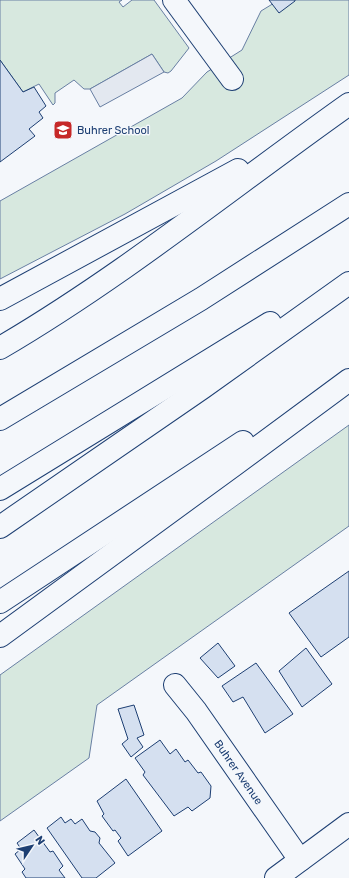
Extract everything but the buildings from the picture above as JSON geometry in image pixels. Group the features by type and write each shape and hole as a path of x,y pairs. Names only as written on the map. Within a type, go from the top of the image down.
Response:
{"main road":[{"path":"174,0 232,79"},
{"path":"0,348 136,260 349,104"},
{"path":"0,299 313,129"},
{"path":"0,420 201,299 349,204"},
{"path":"0,489 349,273"},
{"path":"0,527 202,388 349,283"},
{"path":"0,602 349,373"},
{"path":"0,636 349,380"},
{"name":"Buhrer Avenue","path":"175,685 196,711 300,860"},
{"path":"276,878 349,824"}],"shaded area":[{"path":"0,0 122,0 119,2 123,7 132,0 154,0 189,48 168,73 164,72 152,54 90,89 84,89 74,80 55,93 55,103 53,105 39,84 23,92 0,60"},
{"path":"279,0 349,0 349,75 216,161 125,214 0,279 0,201 182,98 207,72 242,50 261,11"},
{"path":"152,54 164,72 100,107 90,89"},
{"path":"349,425 349,526 97,705 89,758 0,821 0,675"}],"place":[{"name":"Buhrer School","path":"63,130"}]}
